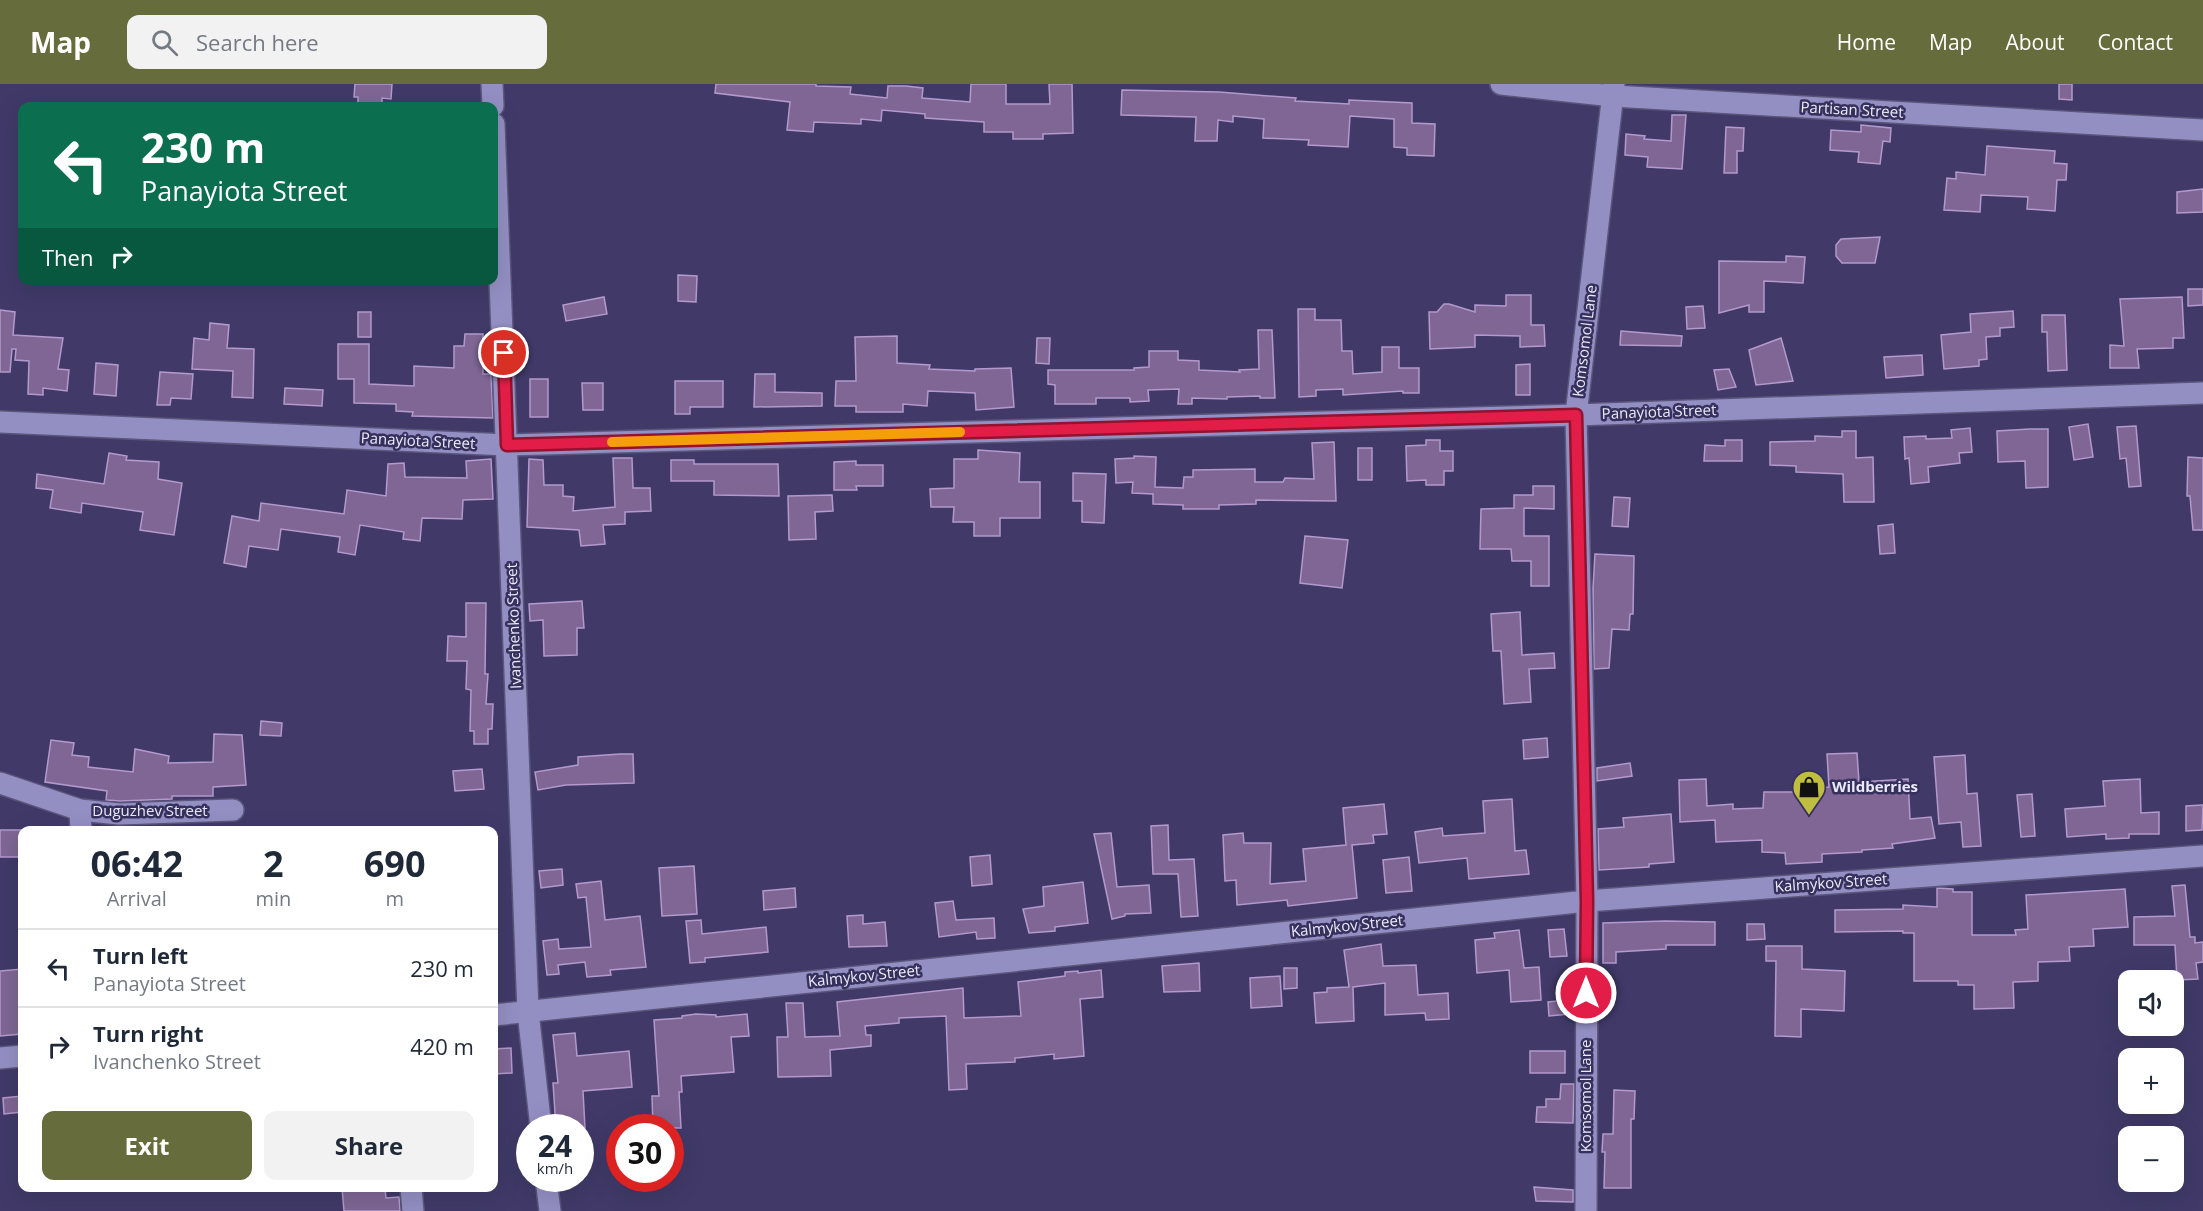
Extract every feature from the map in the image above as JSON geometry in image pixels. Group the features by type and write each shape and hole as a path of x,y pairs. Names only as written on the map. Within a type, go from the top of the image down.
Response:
{"street":[{"path":"492,84 493,102"},
{"name":"Partisan Street","path":"1501,84 2203,130"},
{"name":"Komsomol Lane","path":"1586,1211 1587,901 1576,415 1614,90"},
{"name":"Ivanchenko Street","path":"498,223 528,1012 539,1114"},
{"name":"Panayiota Street","path":"0,423 507,445 1576,415 2203,393"},
{"name":"Duguzhev Street","path":"0,783 80,821 119,814 233,810"},
{"name":"Kalmykov Street","path":"498,1015 1587,901 2203,856"},
{"path":"0,1058 18,1056"},
{"path":"411,1192 413,1211"},
{"path":"548,1192 550,1211"}],"building":[{"path":"355,84 392,84 391,99 382,98 382,102 358,102 358,97 354,97"},
{"path":"716,84 816,84 816,86 851,87 850,94 887,98 888,86 906,86 923,88 922,98 970,102 971,84 1006,84 1006,104 1050,104 1049,84 1072,84 1073,133 1043,134 1043,139 1013,139 1013,132 984,132 984,122 925,118 925,114 882,110 881,121 861,119 861,124 814,122 813,132 787,130 790,102 715,93"},
{"path":"2059,84 2072,84 2072,100 2059,99"},
{"path":"1122,90 1219,92 1296,98 1295,101 1349,104 1349,100 1412,103 1412,123 1435,124 1434,156 1407,155 1407,148 1394,147 1394,119 1350,116 1348,147 1308,145 1309,140 1263,138 1264,119 1233,116 1233,122 1218,120 1217,141 1195,141 1196,117 1121,115"},
{"path":"1672,115 1686,115 1682,169 1647,167 1648,157 1625,155 1626,134 1645,136 1644,139 1671,141"},
{"path":"1861,125 1891,128 1890,142 1883,141 1880,164 1858,162 1859,152 1830,150 1831,130 1861,132"},
{"path":"1726,127 1744,128 1743,151 1737,151 1737,173 1724,173"},
{"path":"1987,146 2055,151 2054,163 2067,164 2066,180 2057,180 2055,211 2027,209 2028,197 1981,195 1980,212 1944,210 1947,178 1956,179 1956,172 1985,175"},
{"path":"2203,189 2203,212 2177,213 2177,192"},
{"path":"1880,237 1875,263 1842,263 1836,256 1836,245 1841,239"},
{"path":"1786,256 1805,257 1803,283 1764,281 1764,312 1749,312 1749,305 1719,313 1719,261 1786,262"},
{"path":"678,275 697,276 696,302 678,301"},
{"path":"2188,289 2203,289 2203,305 2188,306"},
{"path":"1506,295 1531,295 1531,325 1544,325 1545,346 1520,347 1520,336 1475,335 1475,347 1430,349 1429,312 1437,312 1444,304 1475,312 1475,305 1506,306"},
{"path":"604,297 607,314 566,321 563,305"},
{"path":"2182,297 2184,338 2173,338 2173,348 2137,349 2139,368 2110,368 2110,345 2124,346 2120,299"},
{"path":"1703,306 1705,328 1687,329 1686,307"},
{"path":"1298,309 1315,309 1315,320 1341,320 1342,351 1352,351 1353,374 1382,372 1382,347 1399,347 1399,368 1419,368 1419,393 1403,393 1403,391 1343,395 1343,389 1316,390 1316,396 1299,397"},
{"path":"0,310 15,312 13,335 63,338 58,369 69,370 67,391 43,388 43,395 28,394 29,361 15,360 16,349 12,349 10,372 0,372"},
{"path":"2013,311 2014,327 2000,328 2000,336 1986,337 1987,359 1979,360 1979,366 1944,369 1941,335 1971,332 1970,314"},
{"path":"358,312 371,312 371,337 358,337"},
{"path":"2042,315 2065,315 2067,370 2048,371 2047,332 2042,332"},
{"path":"210,323 229,325 227,348 254,349 253,398 232,397 233,371 192,369 194,338 209,340"},
{"path":"1258,330 1272,330 1275,398 1260,398 1260,396 1227,397 1227,399 1192,398 1192,404 1178,404 1179,389 1148,390 1149,401 1130,402 1130,398 1096,398 1096,404 1055,404 1055,385 1048,384 1048,370 1134,370 1134,368 1149,367 1149,351 1178,351 1178,360 1199,361 1199,370 1240,372 1239,370 1259,369"},
{"path":"1621,331 1682,336 1681,346 1620,345"},
{"path":"465,334 483,334 483,374 491,374 493,418 412,416 413,412 396,411 396,404 354,403 354,379 338,379 338,344 369,344 369,384 414,386 414,366 454,368 454,346 464,346"},
{"path":"897,336 897,363 930,365 929,369 975,371 975,369 1011,368 1014,407 976,410 975,393 928,391 927,406 903,404 903,412 856,412 856,406 835,406 836,381 856,381 855,337"},
{"path":"1037,338 1050,338 1049,364 1036,363"},
{"path":"1781,338 1793,381 1756,385 1749,350"},
{"path":"1922,355 1923,375 1886,378 1884,357"},
{"path":"96,363 118,365 116,396 94,394"},
{"path":"1530,364 1530,395 1516,395 1516,365"},
{"path":"1729,369 1736,387 1718,390 1714,370"},
{"path":"160,372 193,374 191,399 171,398 170,405 157,405"},
{"path":"755,374 775,374 775,392 822,393 822,406 754,407"},
{"path":"530,379 548,379 548,417 530,417"},
{"path":"675,381 723,381 723,407 690,407 690,414 675,414"},
{"path":"582,383 603,383 603,410 583,410"},
{"path":"285,388 323,390 322,406 284,404"},
{"path":"2088,424 2093,457 2074,460 2069,427"},
{"path":"2136,426 2141,486 2129,487 2126,458 2120,459 2117,427"},
{"path":"1970,428 1972,452 1959,453 1960,463 1928,467 1929,482 1911,484 1909,458 1905,459 1904,437 1952,438 1951,430"},
{"path":"2048,429 2048,487 2026,488 2025,461 1998,462 1997,431"},
{"path":"1842,431 1856,431 1856,458 1873,457 1874,502 1844,502 1843,474 1796,472 1796,466 1770,465 1770,442 1815,441 1815,436 1842,437"},
{"path":"1426,440 1440,440 1440,451 1453,451 1453,471 1444,471 1444,485 1426,485 1426,480 1407,481 1406,446 1426,445"},
{"path":"1725,440 1742,440 1742,461 1704,461 1705,445 1725,446"},
{"path":"1334,442 1336,501 1256,500 1256,504 1219,505 1219,509 1183,509 1183,505 1153,504 1153,494 1132,493 1133,482 1116,483 1115,459 1134,458 1134,456 1156,457 1155,487 1183,488 1184,477 1193,477 1193,470 1255,469 1255,482 1283,482 1285,478 1314,479 1312,443"},
{"path":"1358,448 1372,448 1372,480 1358,480"},
{"path":"978,450 1020,453 1019,482 1040,482 1040,518 1000,518 1000,536 974,536 974,522 953,522 954,507 931,507 930,489 954,488 954,459 978,459"},
{"path":"109,453 127,456 126,460 159,462 158,479 182,483 174,535 140,530 143,512 82,503 81,513 50,508 53,490 36,488 37,474 104,484"},
{"path":"2188,457 2203,458 2203,530 2193,530 2190,496 2187,496"},
{"path":"613,458 632,458 633,488 650,488 651,511 625,512 625,524 603,525 605,544 581,546 579,530 527,527 529,459 543,460 544,485 563,485 563,496 574,497 573,511 615,507"},
{"path":"491,459 493,499 463,500 462,519 422,518 420,541 403,539 404,532 360,525 355,555 338,552 340,537 281,529 278,550 249,546 246,567 224,563 232,516 259,521 261,503 344,514 347,490 386,496 388,464 404,463 405,477 467,478 466,461"},
{"path":"671,460 694,460 694,464 778,464 779,496 714,495 714,481 671,481"},
{"path":"856,461 856,465 883,465 883,486 856,486 857,490 834,490 834,462"},
{"path":"1073,473 1106,474 1104,523 1082,522 1082,501 1073,501"},
{"path":"1533,486 1554,486 1554,509 1524,508 1524,536 1549,536 1549,586 1531,586 1531,561 1512,561 1511,549 1480,549 1481,509 1514,508 1514,495 1533,495"},
{"path":"832,495 833,511 815,512 816,539 789,540 788,496"},
{"path":"1614,497 1630,498 1628,527 1612,526"},
{"path":"1893,524 1895,553 1880,554 1878,526"},
{"path":"1305,536 1348,540 1342,588 1300,583"},
{"path":"1595,554 1634,556 1633,614 1630,614 1629,630 1612,629 1609,668 1594,669 1593,588"},
{"path":"582,601 584,628 577,628 577,655 544,656 543,620 530,621 529,604"},
{"path":"466,603 486,603 485,674 488,674 486,704 493,704 492,729 488,729 488,744 474,744 474,731 470,731 471,690 466,689 467,661 447,661 448,636 466,637"},
{"path":"1520,612 1522,655 1554,653 1555,668 1529,669 1531,702 1504,704 1501,651 1493,651 1491,614"},
{"path":"261,721 282,723 281,736 260,735"},
{"path":"214,734 242,735 246,785 213,787 213,796 172,796 172,799 120,801 106,800 107,791 45,782 51,740 74,743 72,755 89,757 88,767 133,772 135,749 169,756 168,763 213,762"},
{"path":"1547,738 1548,757 1524,759 1523,740"},
{"path":"1857,753 1859,782 1908,779 1910,819 1931,817 1935,838 1892,844 1893,848 1822,854 1822,862 1786,864 1785,853 1762,852 1762,840 1716,842 1715,820 1680,822 1679,780 1706,779 1707,806 1733,804 1733,809 1763,808 1764,792 1798,792 1798,788 1829,787 1827,754"},
{"path":"633,754 634,783 566,785 538,790 535,772 578,765 578,757"},
{"path":"1965,755 1967,794 1977,793 1981,846 1963,847 1961,822 1939,824 1934,757"},
{"path":"1630,763 1632,776 1597,781 1597,768"},
{"path":"482,769 484,789 455,791 453,771"},
{"path":"2140,779 2141,813 2159,812 2159,834 2129,834 2129,838 2106,839 2106,834 2067,837 2065,809 2105,806 2103,781"},
{"path":"2032,794 2035,836 2021,837 2017,795"},
{"path":"1512,799 1515,851 1526,850 1529,874 1469,879 1467,858 1419,863 1415,832 1442,828 1443,836 1485,833 1483,801"},
{"path":"1384,804 1387,834 1373,835 1374,843 1352,845 1357,898 1288,906 1287,900 1237,905 1236,880 1225,881 1223,835 1243,833 1244,843 1271,843 1270,884 1306,881 1303,849 1346,845 1343,808"},
{"path":"2203,805 2202,830 2186,831 2186,806"},
{"path":"1671,814 1674,862 1649,864 1649,867 1599,870 1598,829 1624,827 1623,818"},
{"path":"1168,825 1169,860 1194,859 1198,916 1181,917 1178,874 1153,874 1151,826"},
{"path":"0,830 18,830 18,857 0,857"},
{"path":"1111,833 1117,887 1149,885 1151,913 1125,914 1125,916 1112,919 1094,834"},
{"path":"990,855 992,884 972,886 970,857"},
{"path":"1409,857 1412,891 1386,893 1383,860"},
{"path":"694,866 697,914 662,916 659,868"},
{"path":"562,869 563,885 541,888 539,871"},
{"path":"601,881 605,920 640,916 646,967 610,970 611,975 587,977 585,962 558,965 559,974 547,975 543,941 558,939 559,949 591,947 586,897 578,898 576,884"},
{"path":"1083,882 1088,923 1055,927 1055,931 1029,933 1023,909 1044,906 1043,887"},
{"path":"2185,885 2190,937 2195,937 2195,943 2203,942 2203,962 2196,963 2198,979 2184,980 2184,970 2176,970 2175,945 2134,945 2134,917 2175,916 2172,886"},
{"path":"795,888 796,907 764,910 763,891"},
{"path":"1937,888 1953,889 1953,892 1972,892 1972,935 2016,935 2015,930 2028,929 2026,895 2125,889 2128,927 2093,929 2094,946 2069,947 2070,961 2038,962 2038,981 2013,982 2014,1008 1974,1009 1974,985 1958,985 1958,981 1914,981 1914,933 1903,933 1903,931 1835,932 1835,910 1903,909 1903,905 1937,907"},
{"path":"953,901 956,920 994,918 995,938 977,939 976,932 939,937 935,903"},
{"path":"863,915 863,924 885,922 887,946 849,947 847,916"},
{"path":"701,920 702,934 766,927 768,952 705,958 705,962 690,963 686,921"},
{"path":"1715,922 1715,945 1666,945 1666,949 1616,952 1616,963 1603,963 1603,923"},
{"path":"1747,924 1764,924 1765,939 1747,940"},
{"path":"1564,929 1567,956 1550,957 1548,930"},
{"path":"1519,930 1524,968 1539,967 1541,1000 1511,1002 1509,970 1477,973 1475,940 1495,938 1494,933"},
{"path":"1381,944 1383,966 1416,965 1418,995 1448,993 1449,1019 1426,1020 1425,1013 1385,1015 1385,983 1353,987 1354,1021 1316,1023 1314,993 1327,992 1327,988 1349,987 1344,950"},
{"path":"1766,946 1802,946 1802,969 1845,971 1844,1011 1801,1009 1801,1037 1775,1036 1776,961 1766,961"},
{"path":"1199,963 1200,991 1164,992 1162,966"},
{"path":"1284,968 1297,968 1297,988 1284,989"},
{"path":"18,969 18,1034 0,1036 0,971"},
{"path":"1101,970 1103,997 1080,999 1084,1056 1054,1059 1054,1054 1015,1058 1015,1062 966,1064 967,1089 949,1090 946,1016 899,1018 899,1023 865,1026 866,1035 871,1035 871,1046 830,1050 831,1076 778,1077 777,1037 788,1037 786,1003 803,1003 805,1037 840,1036 837,1002 963,988 964,1018 1021,1016 1018,982 1065,976 1065,972"},
{"path":"1280,976 1282,1006 1251,1008 1250,978"},
{"path":"1568,1000 1570,1014 1549,1016 1548,1002"},
{"path":"696,1014 716,1015 716,1017 747,1014 749,1036 731,1037 734,1072 681,1076 680,1114 653,1114 652,1096 659,1096 654,1020 682,1018 682,1016"},
{"path":"575,1033 577,1056 629,1051 632,1087 583,1091 584,1114 555,1114 553,1083 558,1083 553,1035"},
{"path":"511,1048 512,1073 498,1074 498,1049"},
{"path":"1530,1051 1565,1051 1565,1073 1530,1073"},
{"path":"1561,1084 1574,1084 1573,1123 1536,1122 1537,1107 1546,1107 1546,1099 1560,1099"},
{"path":"1614,1090 1635,1091 1634,1119 1631,1119 1631,1188 1604,1188 1603,1134 1613,1134"},
{"path":"18,1096 18,1112 4,1114 3,1098"},
{"path":"1534,1187 1573,1190 1573,1202 1536,1201"},
{"path":"342,1192 385,1192 386,1198 399,1197 400,1211 344,1211"}],"slow traffic":[{"path":"612,442 960,432"}],"place":[{"name":"Wildberries","path":"1809,816"}],"route":[{"path":"504,353 507,445 1576,415 1587,901 1586,993"}]}
